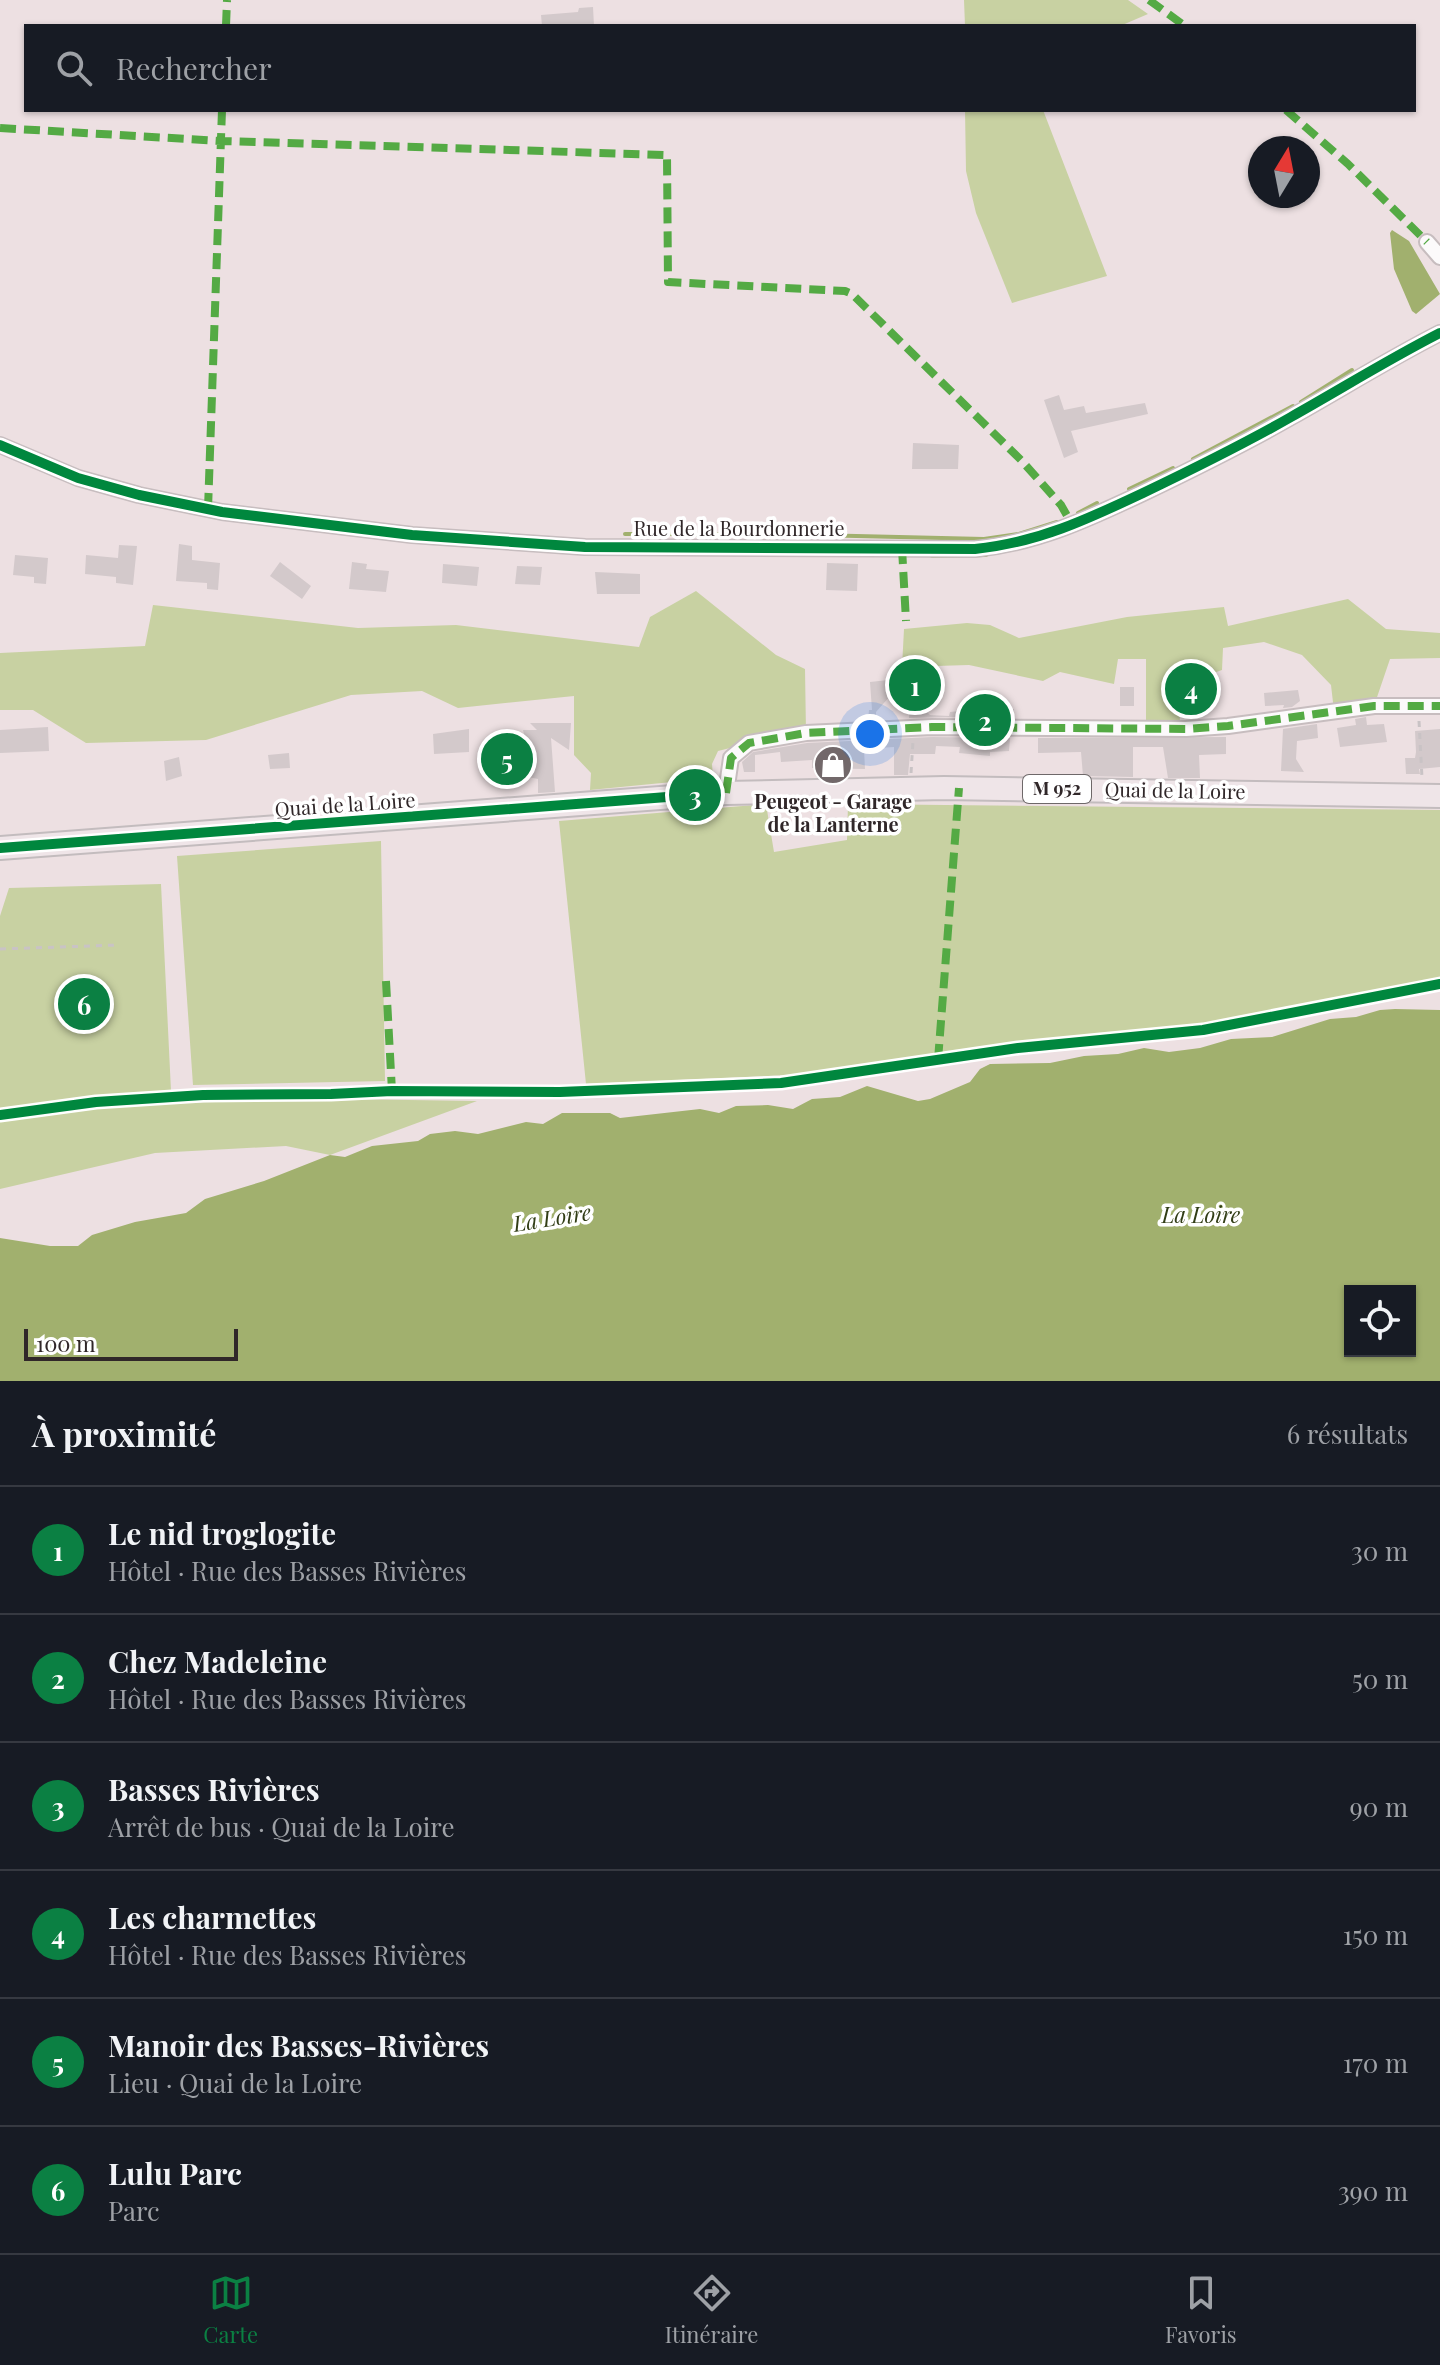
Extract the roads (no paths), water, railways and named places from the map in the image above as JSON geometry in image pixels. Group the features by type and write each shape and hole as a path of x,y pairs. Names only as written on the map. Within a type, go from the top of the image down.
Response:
{"main road":[{"name":"Quai de la Loire","path":"0,848 726,793 959,788 1431,791"}],"street":[{"path":"1427,242 1440,257"},
{"name":"Rue de la Bourdonnerie","path":"0,445 78,478 139,495 222,512 412,535 585,547 975,549 1027,541 1073,526 1211,461 1392,356 1440,333"},
{"path":"726,793 731,758 749,743 806,733 932,727 1186,729 1374,706 1440,706"}],"water":[{"path":"1392,230 1409,241 1440,294 1416,314 1394,269"},
{"name":"La Loire","path":"1380,1010 1440,1010 1440,1381 0,1381 0,1238 50,1246 78,1246 92,1235 135,1222 186,1213 205,1199 264,1181 330,1155 345,1157 372,1146 418,1141 430,1134 455,1131 478,1134 526,1122 543,1124 562,1113 610,1113 620,1118 700,1109 719,1113 736,1106 768,1105 793,1109 812,1099 840,1097 867,1086 918,1101 970,1082 980,1069 990,1064 1050,1063 1144,1048 1169,1052 1200,1048 1231,1039 1272,1037 1330,1019 1356,1017"}],"waterway":[{"path":"1301,402 1352,370"},
{"path":"1193,459 1293,406"},
{"path":"1129,489 1173,468"},
{"path":"1078,513 1097,503"},
{"path":"771,534 984,539 1019,534 1057,522"},
{"path":"625,534 678,534"},
{"path":"690,535 736,534"},
{"path":"932,556 986,555"}],"place":[{"name":"Le nid troglogite","path":"915,685"},
{"name":"Les charmettes","path":"1191,689"},
{"name":"Chez Madeleine","path":"985,720"},
{"name":"Manoir des Basses-Rivières","path":"507,759"},
{"name":"Peugeot - Garage de la Lanterne","path":"833,765"},
{"name":"Basses Rivières","path":"695,795"},
{"name":"Lulu Parc","path":"84,1004"}]}
